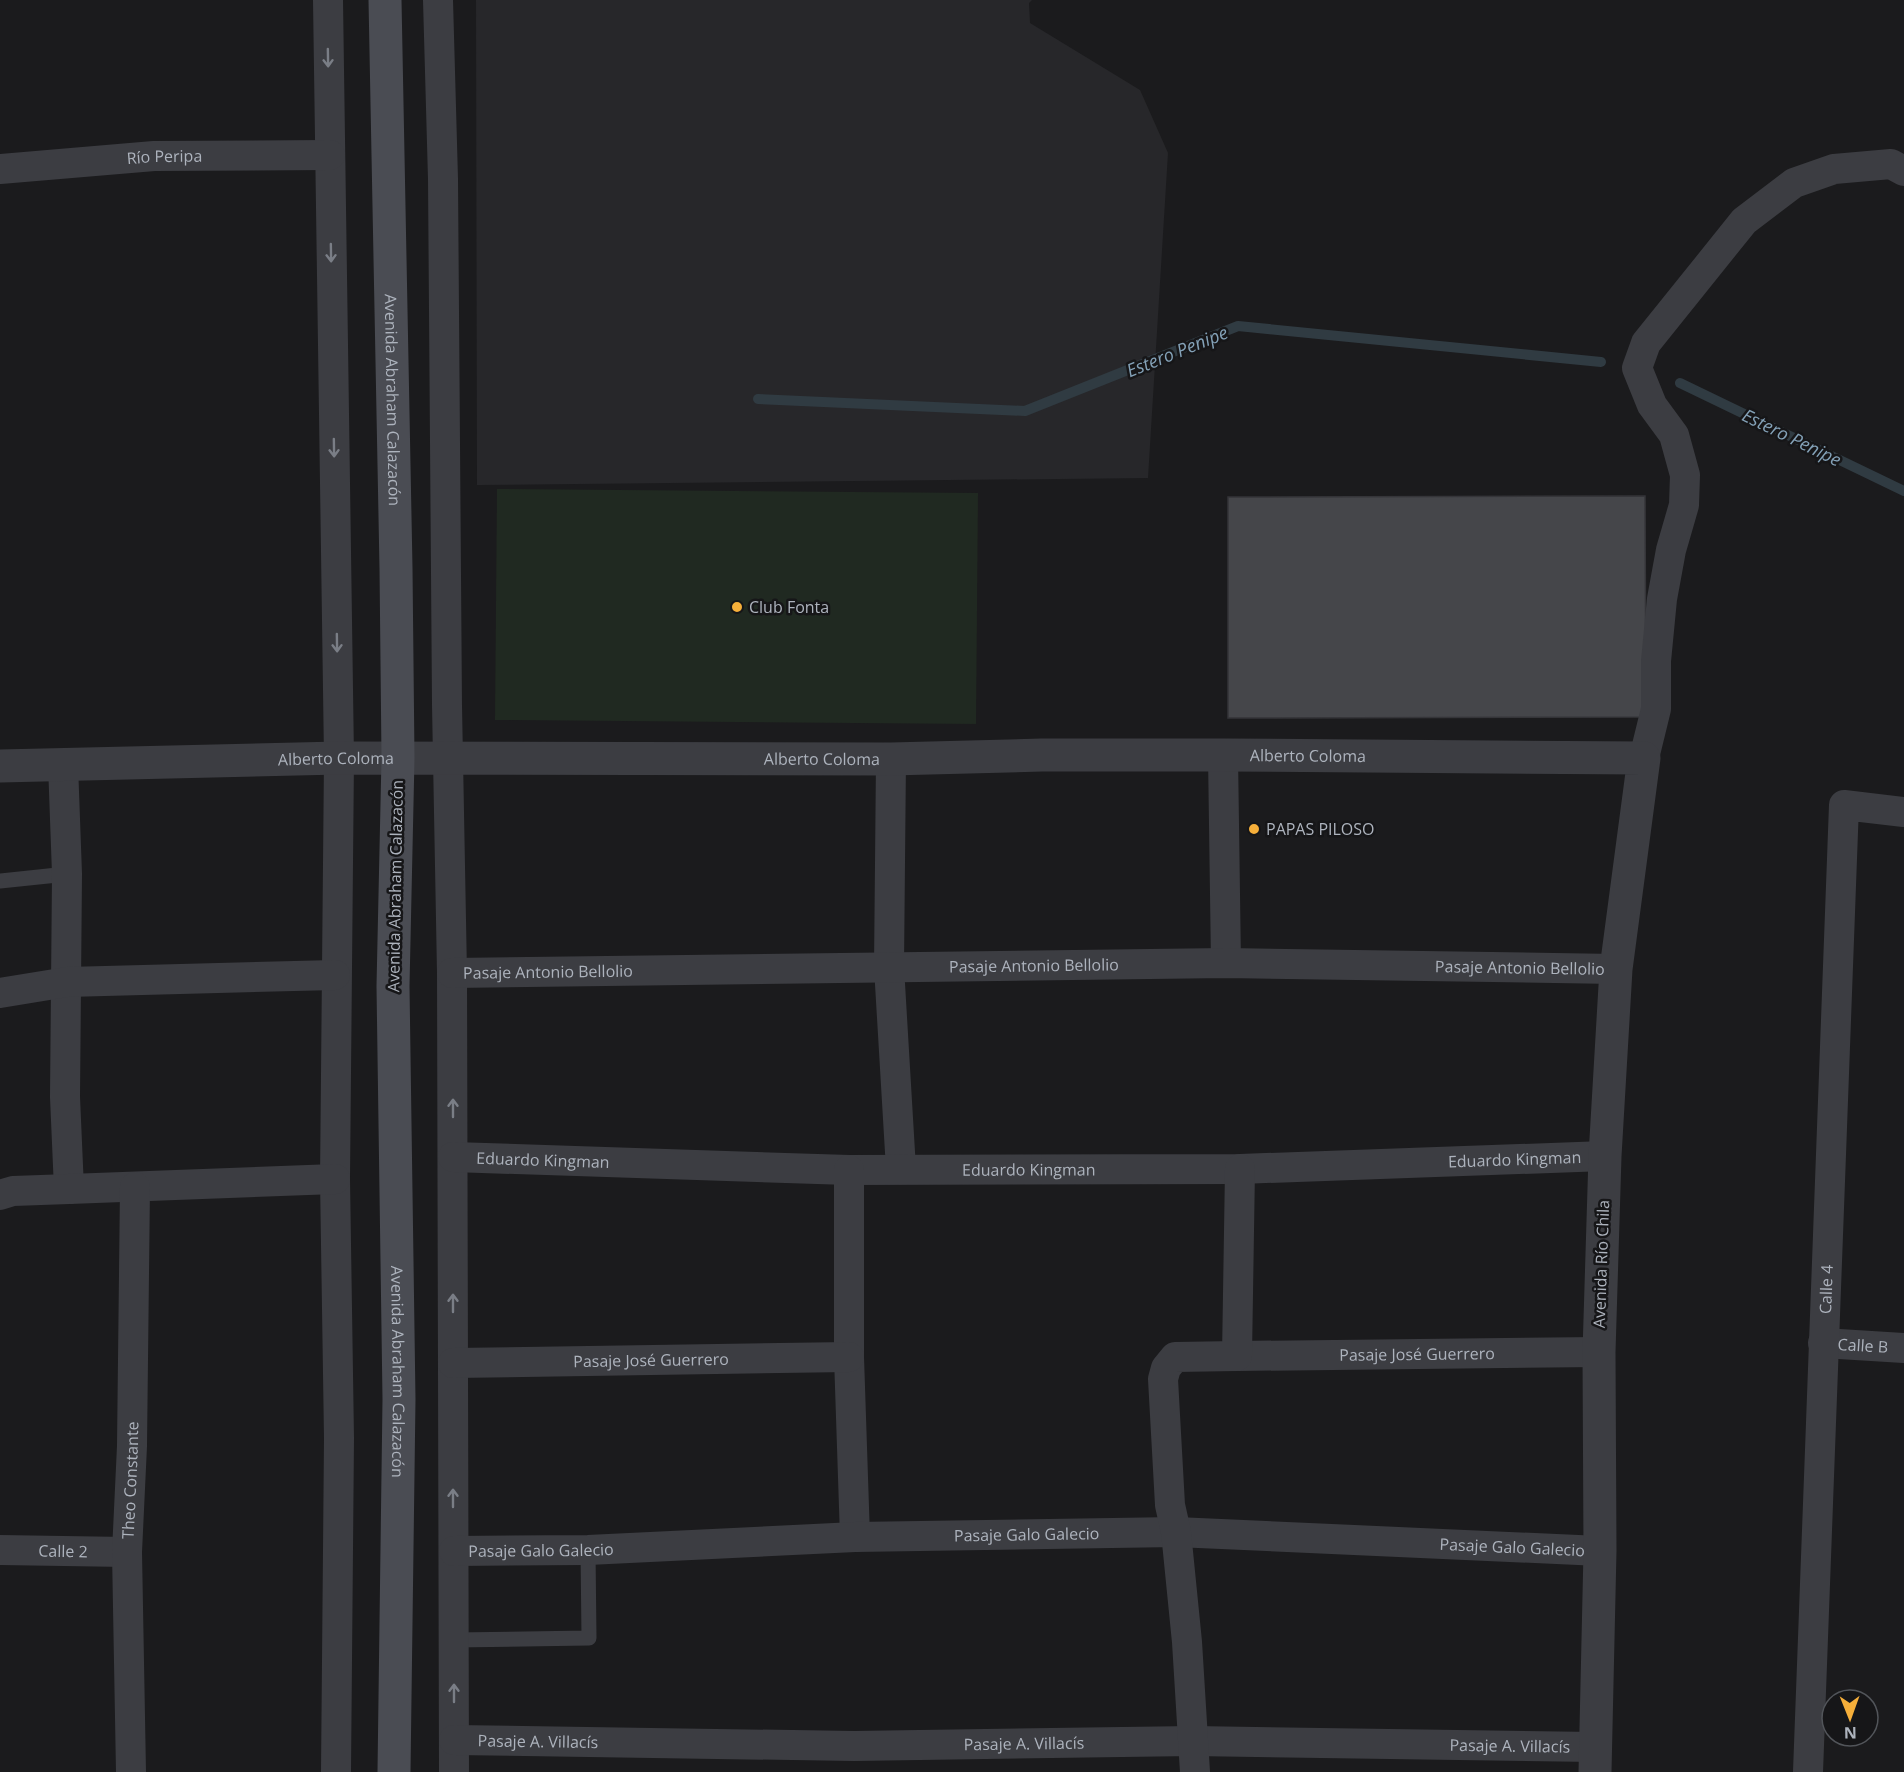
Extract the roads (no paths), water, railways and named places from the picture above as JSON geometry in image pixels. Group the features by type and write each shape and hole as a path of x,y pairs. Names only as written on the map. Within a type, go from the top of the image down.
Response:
{"main road":[{"name":"Avenida Abraham Calazacón","path":"385,0 398,758 393,986 399,1399 394,1772"}],"street":[{"path":"328,0 339,758 335,1179 339,1438 336,1772"},
{"path":"438,0 443,179 452,973 454,1772"},
{"name":"Río Peripa","path":"0,169 154,156 330,155"},
{"path":"1644,758 1656,709 1656,661 1662,599 1671,550 1684,505 1685,476 1674,435 1652,405 1637,368 1646,343 1744,221 1794,183 1834,169 1891,164 1904,171"},
{"path":"1223,755 1226,963"},
{"name":"Alberto Coloma","path":"0,766 339,758 891,759 1223,755 1644,758"},
{"name":"Avenida Río Chila","path":"1595,1760 1600,1551 1599,1352 1605,1156 1616,969 1644,758"},
{"path":"891,759 889,967 901,1169"},
{"path":"63,764 67,874 65,1097 69,1189"},
{"name":"Calle 4","path":"1808,1772 1844,805 1904,812"},
{"name":"Pasaje Antonio Bellolio","path":"452,973 1226,963 1616,969"},
{"path":"0,993 67,982 336,975"},
{"name":"Eduardo Kingman","path":"453,1157 849,1170 1240,1169 1605,1156"},
{"path":"1237,1356 1240,1169"},
{"path":"849,1170 849,1357 855,1537"},
{"path":"0,1195 13,1191 335,1179"},
{"name":"Theo Constante","path":"131,1772 127,1552 132,1446 135,1187"},
{"name":"Calle B","path":"1824,1343 1904,1348"},
{"name":"Pasaje José Guerrero","path":"1195,1772 1187,1642 1176,1532 1170,1505 1163,1388 1166,1368 1175,1357 1599,1352"},
{"name":"Pasaje José Guerrero","path":"453,1363 849,1357"},
{"name":"Pasaje Galo Galecio","path":"454,1551 588,1550 855,1537 1176,1532 1600,1551"},
{"name":"Calle 2","path":"0,1550 127,1552"},
{"name":"Pasaje A. Villacís","path":"454,1740 854,1759 1193,1741 1595,1760"}],"lane":[{"path":"0,881 67,874"},
{"path":"454,1640 589,1638 588,1550"}],"waterway":[{"name":"Estero Penipe","path":"758,399 1025,411 1238,326 1601,362"},
{"name":"Estero Penipe","path":"1680,383 1904,491"}],"place":[{"name":"Club Fonta","path":"737,607"},
{"name":"PAPAS PILOSO","path":"1254,829"}]}
